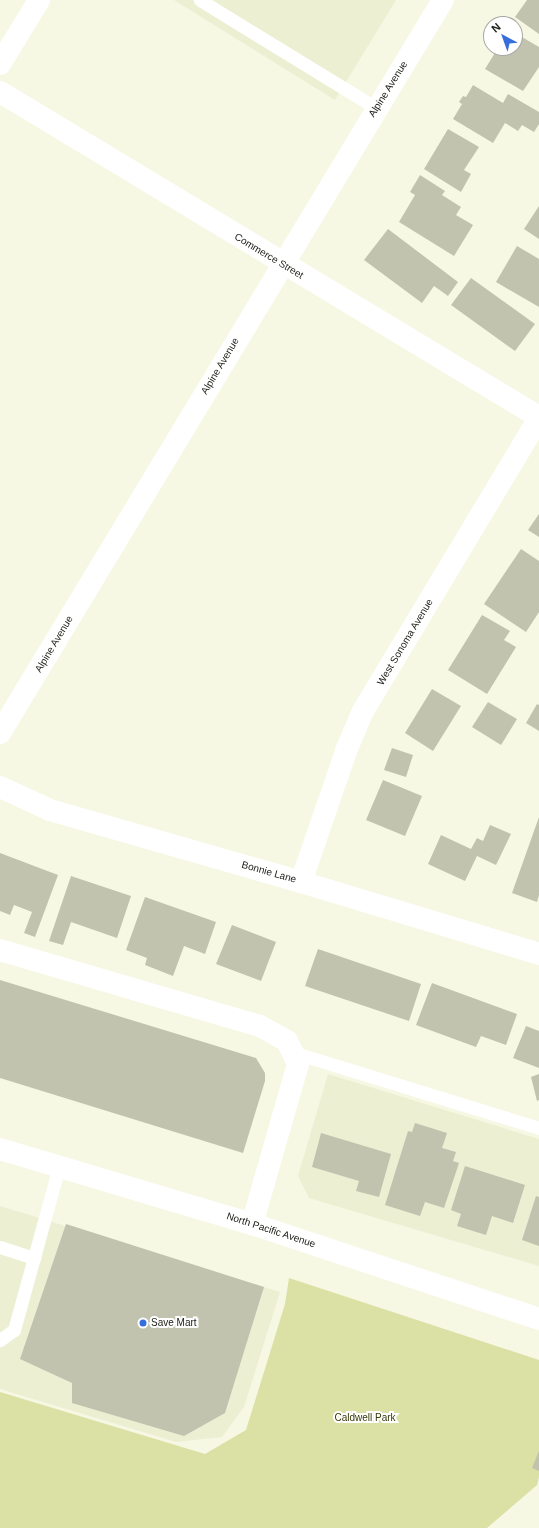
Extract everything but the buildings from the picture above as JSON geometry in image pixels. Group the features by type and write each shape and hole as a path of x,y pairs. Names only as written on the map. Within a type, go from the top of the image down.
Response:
{"street":[{"path":"0,64 39,0"},
{"name":"Alpine Avenue","path":"0,733 376,108 443,0"},
{"name":"Commerce Street","path":"0,92 282,264 539,417"},
{"name":"West Sonoma Avenue","path":"301,882 346,751 364,711 539,417"},
{"name":"Bonnie Lane","path":"0,787 50,810 301,882 539,954"},
{"path":"0,950 260,1026 287,1041 298,1064 252,1224"},
{"name":"North Pacific Avenue","path":"0,1149 252,1224 539,1319"}],"lane":[{"path":"200,0 376,108"},
{"path":"292,1052 539,1128"},
{"path":"0,1340 14,1330 59,1167"},
{"path":"0,1247 34,1258"}],"shaded area":[{"path":"174,0 396,0 335,100"},
{"path":"328,1074 539,1139 539,1266 309,1198 298,1176"},
{"name":"Save Mart","path":"0,1206 280,1292 244,1407 222,1437 176,1442 0,1389"}],"green space":[{"name":"Caldwell Park","path":"289,1278 539,1360 539,1477 537,1485 487,1528 0,1528 0,1392 205,1454 246,1430 285,1304"}],"place":[{"name":"Save Mart","path":"143,1323"}]}
